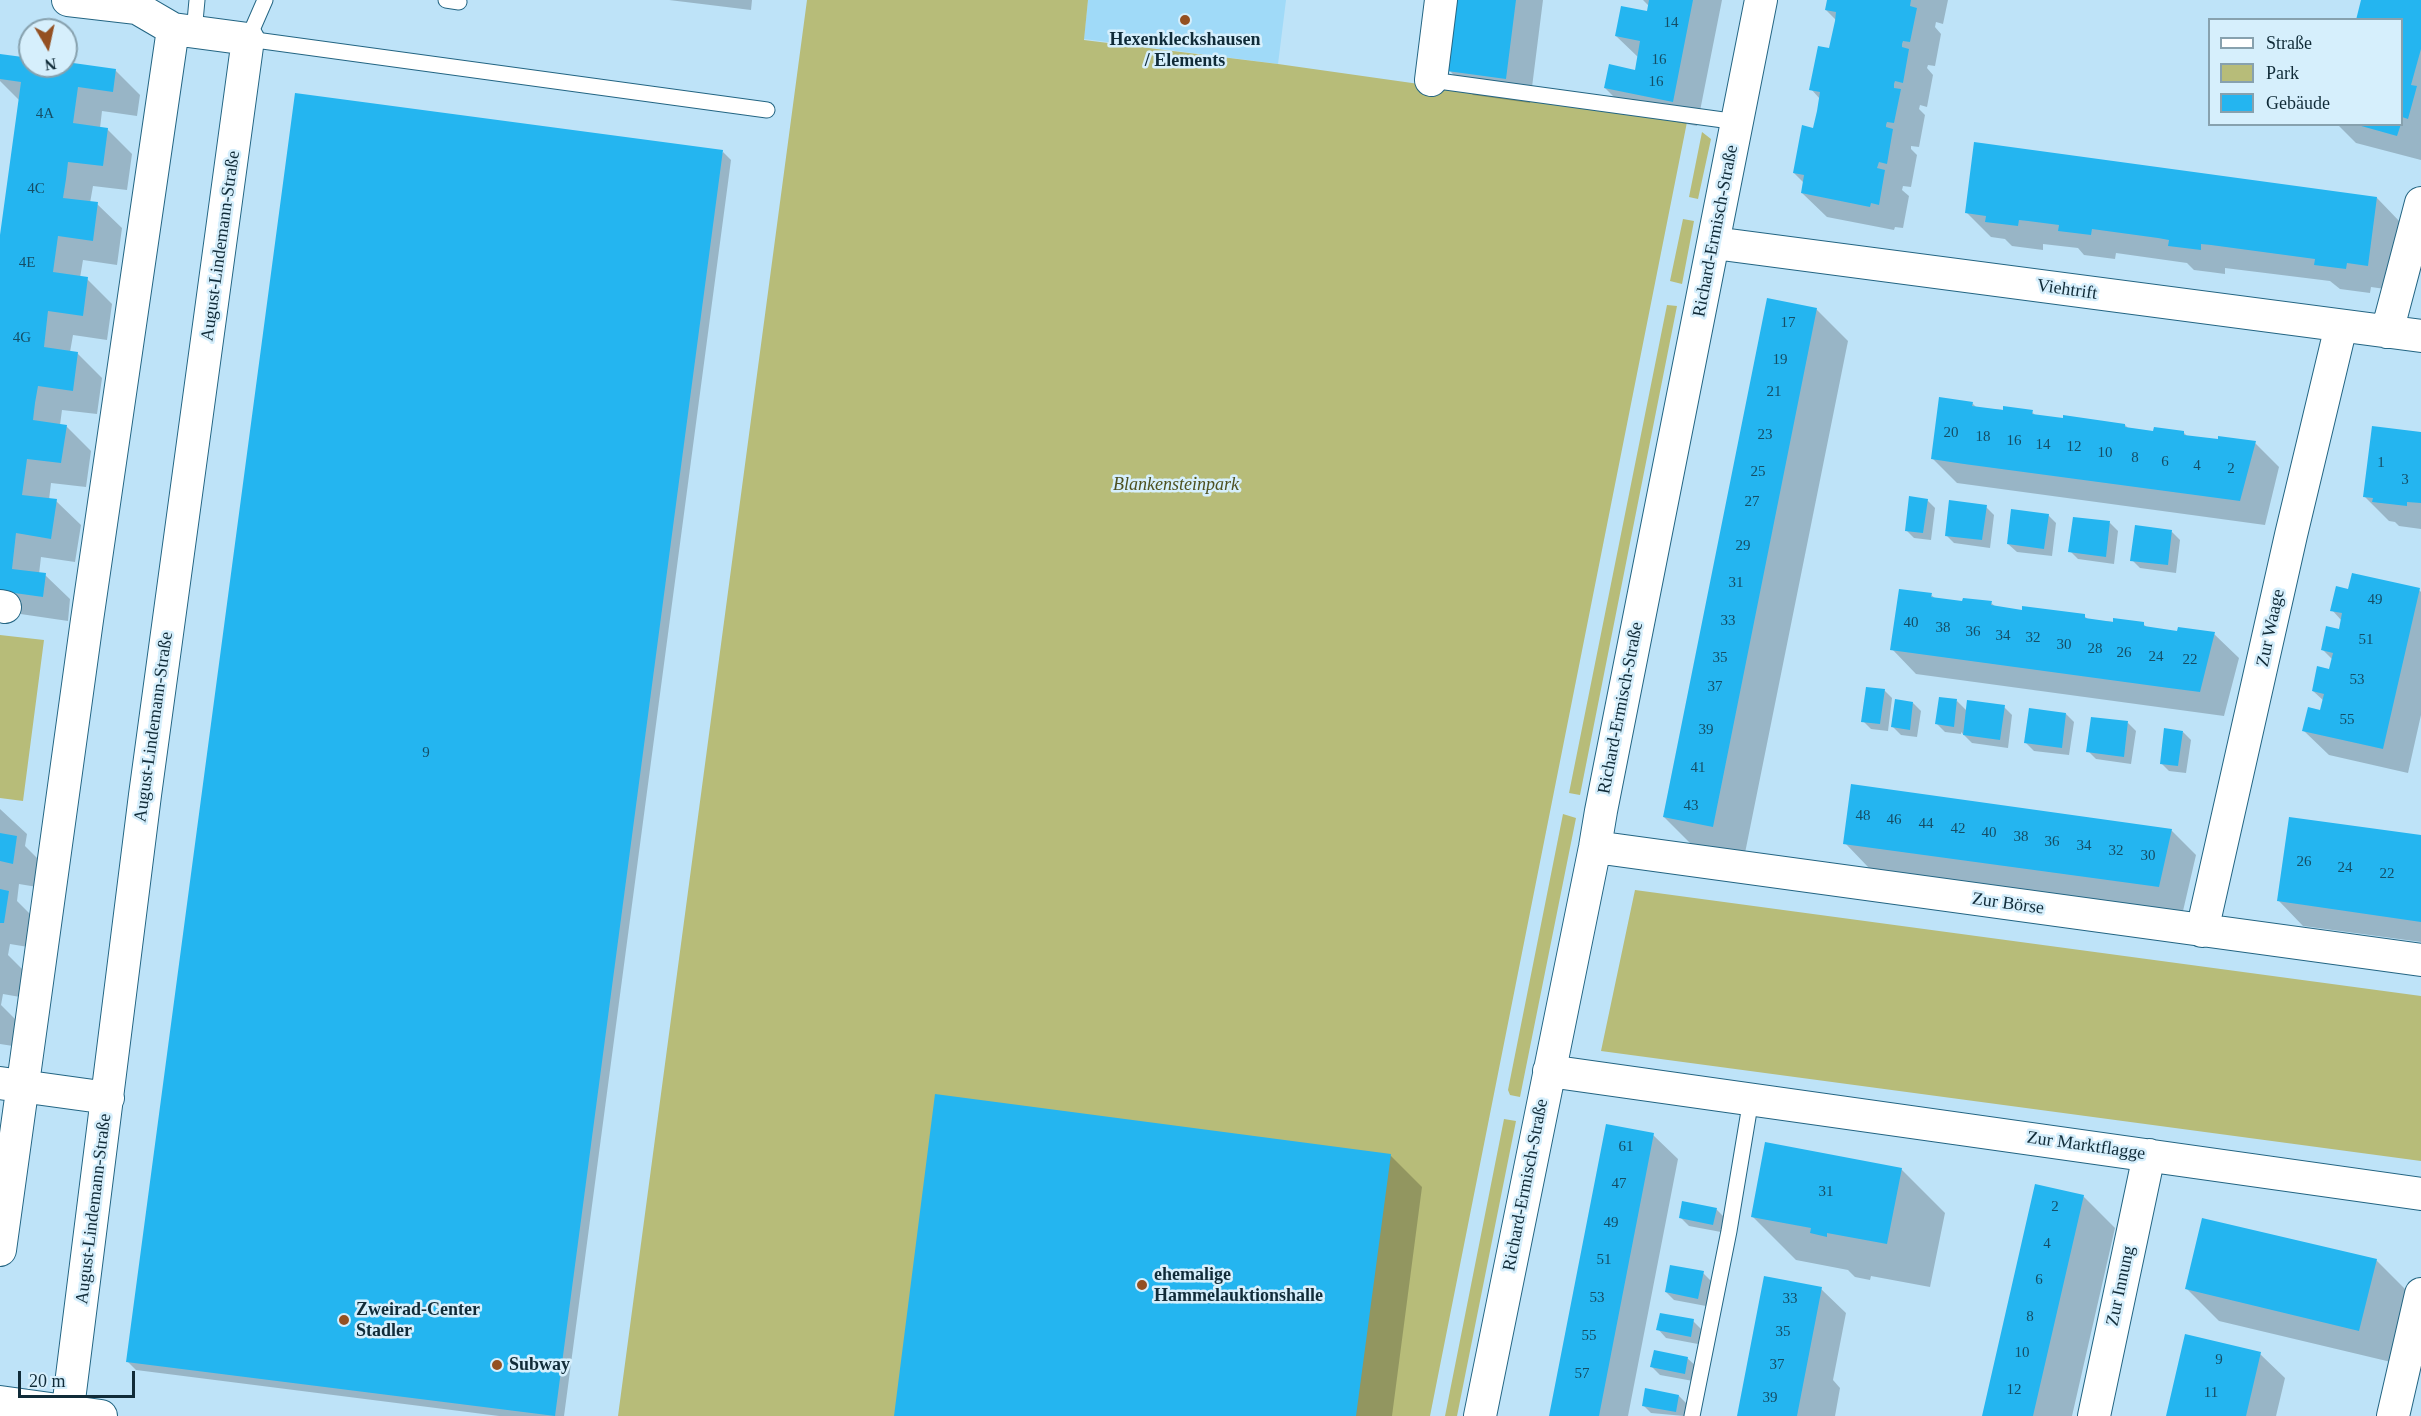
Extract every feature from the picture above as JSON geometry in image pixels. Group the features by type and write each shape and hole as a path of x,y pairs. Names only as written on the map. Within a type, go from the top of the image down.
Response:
{"street":[{"path":"68,0 137,8 183,30 248,39"},
{"path":"1431,80 1441,0"},
{"name":"Richard-Ermisch-Straße","path":"1480,1416 1595,847 1600,811 1761,0"},
{"path":"0,1250 12,1084 183,30"},
{"name":"August-Lindemann-Straße","path":"67,1414 145,795 248,39"},
{"path":"2387,332 2421,203"},
{"name":"Viehtrift","path":"1714,243 2421,336"},
{"name":"Zur Waage","path":"2202,931 2291,535 2341,326"},
{"name":"Zur Börse","path":"1595,847 2421,960"},
{"name":"Zur Marktflagge","path":"1549,1071 2421,1194"},
{"path":"12,1084 108,1098"},
{"name":"Zur Innung","path":"2094,1416 2149,1155"},
{"path":"2393,1416 2421,1294"},
{"path":"0,1402 67,1414 101,1416"}],"lane":[{"path":"183,30 197,0"},
{"path":"265,0 248,39 767,110"},
{"path":"1431,80 1738,122"},
{"path":"1692,1416 1729,1231 1751,1099"}],"shaded area":[{"name":"Hexenkleckshausen / Elements","path":"1088,0 1286,0 1278,64 1084,39"}],"green space":[{"name":"Blankensteinpark","path":"807,0 1088,0 1084,40 1278,64 1687,122 1430,1416 618,1416"},
{"path":"1702,132 1711,139 1698,199 1689,197"},
{"path":"1683,219 1694,221 1682,284 1670,281"},
{"path":"1667,305 1677,306 1580,795 1569,793"},
{"path":"0,635 44,640 23,801 0,798"},
{"path":"1563,814 1576,818 1520,1097 1510,1095 1508,1090"},
{"path":"1635,890 2421,996 2421,1161 1601,1051"},
{"path":"1504,1119 1516,1121 1457,1416 1445,1416"}],"building":[{"path":"1456,0 1516,0 1506,79 1447,71"},
{"path":"1649,0 1693,0 1673,102 1604,88 1609,64 1635,70 1640,41 1615,36 1621,6 1647,11"},
{"path":"1827,0 1911,0 1910,6 1917,8 1910,42 1903,41 1902,44 1902,47 1909,49 1903,83 1895,81 1894,84 1894,88 1901,89 1894,123 1887,122 1886,125 1893,129 1887,164 1879,162 1877,168 1885,170 1879,205 1871,203 1870,207 1801,193 1804,175 1793,173 1802,125 1813,128 1817,111 1820,92 1809,90 1818,46 1829,48 1835,21 1836,12 1825,10"},
{"path":"2361,0 2421,0 2421,49 2411,85 2417,86 2408,119 2403,117 2403,18 2356,18"},
{"path":"0,54 18,56 18,78 78,78 78,64 116,69 113,92 78,87 73,123 108,128 103,166 68,162 63,198 98,202 93,241 58,236 53,272 88,277 83,316 48,311 44,347 78,352 73,391 38,386 35,403 33,420 67,425 61,463 27,459 22,495 57,499 51,539 16,533 12,569 46,573 43,597 0,591 0,235 21,82 0,79"},
{"path":"295,93 723,150 555,1416 126,1362"},
{"path":"2361,126 2400,126 2397,136"},
{"path":"1974,142 2377,197 2368,266 2347,263 2346,269 2314,265 2315,259 2201,244 2201,250 2168,246 2169,240 2158,238 2092,229 2091,235 2058,231 2059,225 2028,221 2019,220 2018,226 1985,222 1986,216 1965,213"},
{"path":"1767,298 1817,308 1713,827 1663,817"},
{"path":"1939,397 1973,402 1972,406 2003,410 2003,406 2033,410 2032,414 2063,418 2063,415 2125,424 2125,427 2153,431 2154,427 2184,431 2184,435 2218,439 2218,436 2256,441 2240,501 1964,464 1931,459"},
{"path":"2372,426 2421,432 2421,503 2407,502 2407,506 2372,502 2373,498 2363,497"},
{"path":"1909,496 1928,499 1923,533 1905,531"},
{"path":"1949,500 1987,505 1982,540 1945,536"},
{"path":"2011,509 2049,514 2044,549 2007,544"},
{"path":"2073,517 2110,521 2106,557 2068,552"},
{"path":"2135,525 2172,530 2168,565 2130,561"},
{"path":"2352,573 2420,588 2383,749 2302,731 2308,707 2320,710 2324,694 2312,691 2317,666 2329,669 2333,653 2321,650 2326,626 2339,629 2342,613 2330,611 2336,586 2348,589"},
{"path":"1899,589 1932,593 1931,597 1962,601 1963,598 1992,601 1991,605 2022,610 2022,606 2085,614 2085,618 2113,622 2113,618 2144,622 2144,626 2177,631 2178,627 2215,632 2200,692 2169,688 1890,650"},
{"path":"1866,687 1885,689 1880,724 1861,722"},
{"path":"1939,697 1957,699 1954,727 1935,724"},
{"path":"1895,699 1913,702 1910,730 1891,727"},
{"path":"1967,700 2005,705 2000,740 1963,735"},
{"path":"2029,708 2066,713 2062,748 2024,743"},
{"path":"2091,717 2128,721 2124,757 2086,752"},
{"path":"2164,728 2183,731 2178,766 2160,764"},
{"path":"1851,784 2172,829 2159,887 1843,844"},
{"path":"2289,817 2421,835 2421,922 2277,901"},
{"path":"0,833 17,836 13,864 0,861"},
{"path":"0,889 9,891 4,923 0,923"},
{"name":"ehemalige Hammelauktionshalle","path":"935,1094 1391,1154 1356,1416 894,1416"},
{"path":"1606,1124 1654,1133 1599,1416 1549,1416"},
{"path":"1765,1142 1902,1168 1887,1244 1827,1233 1827,1237 1810,1233 1811,1228 1751,1217"},
{"path":"2035,1184 2084,1195 2033,1416 1982,1416"},
{"path":"1682,1201 1717,1208 1713,1225 1679,1218"},
{"path":"2202,1218 2377,1259 2359,1331 2185,1289"},
{"path":"1670,1265 1704,1271 1698,1299 1665,1292"},
{"path":"1764,1276 1822,1287 1797,1416 1737,1416"},
{"path":"1660,1313 1694,1319 1691,1337 1656,1330"},
{"path":"2185,1334 2261,1352 2246,1416 2166,1416"},
{"path":"1654,1350 1688,1357 1685,1374 1650,1367"},
{"path":"1645,1388 1679,1395 1676,1412 1642,1406"}],"place":[{"name":"Hexenkleckshausen / Elements","path":"1185,20"},
{"name":"ehemalige Hammelauktionshalle","path":"1142,1285"},
{"name":"Zweirad-Center Stadler","path":"344,1320"},
{"name":"Subway","path":"497,1365"}]}
